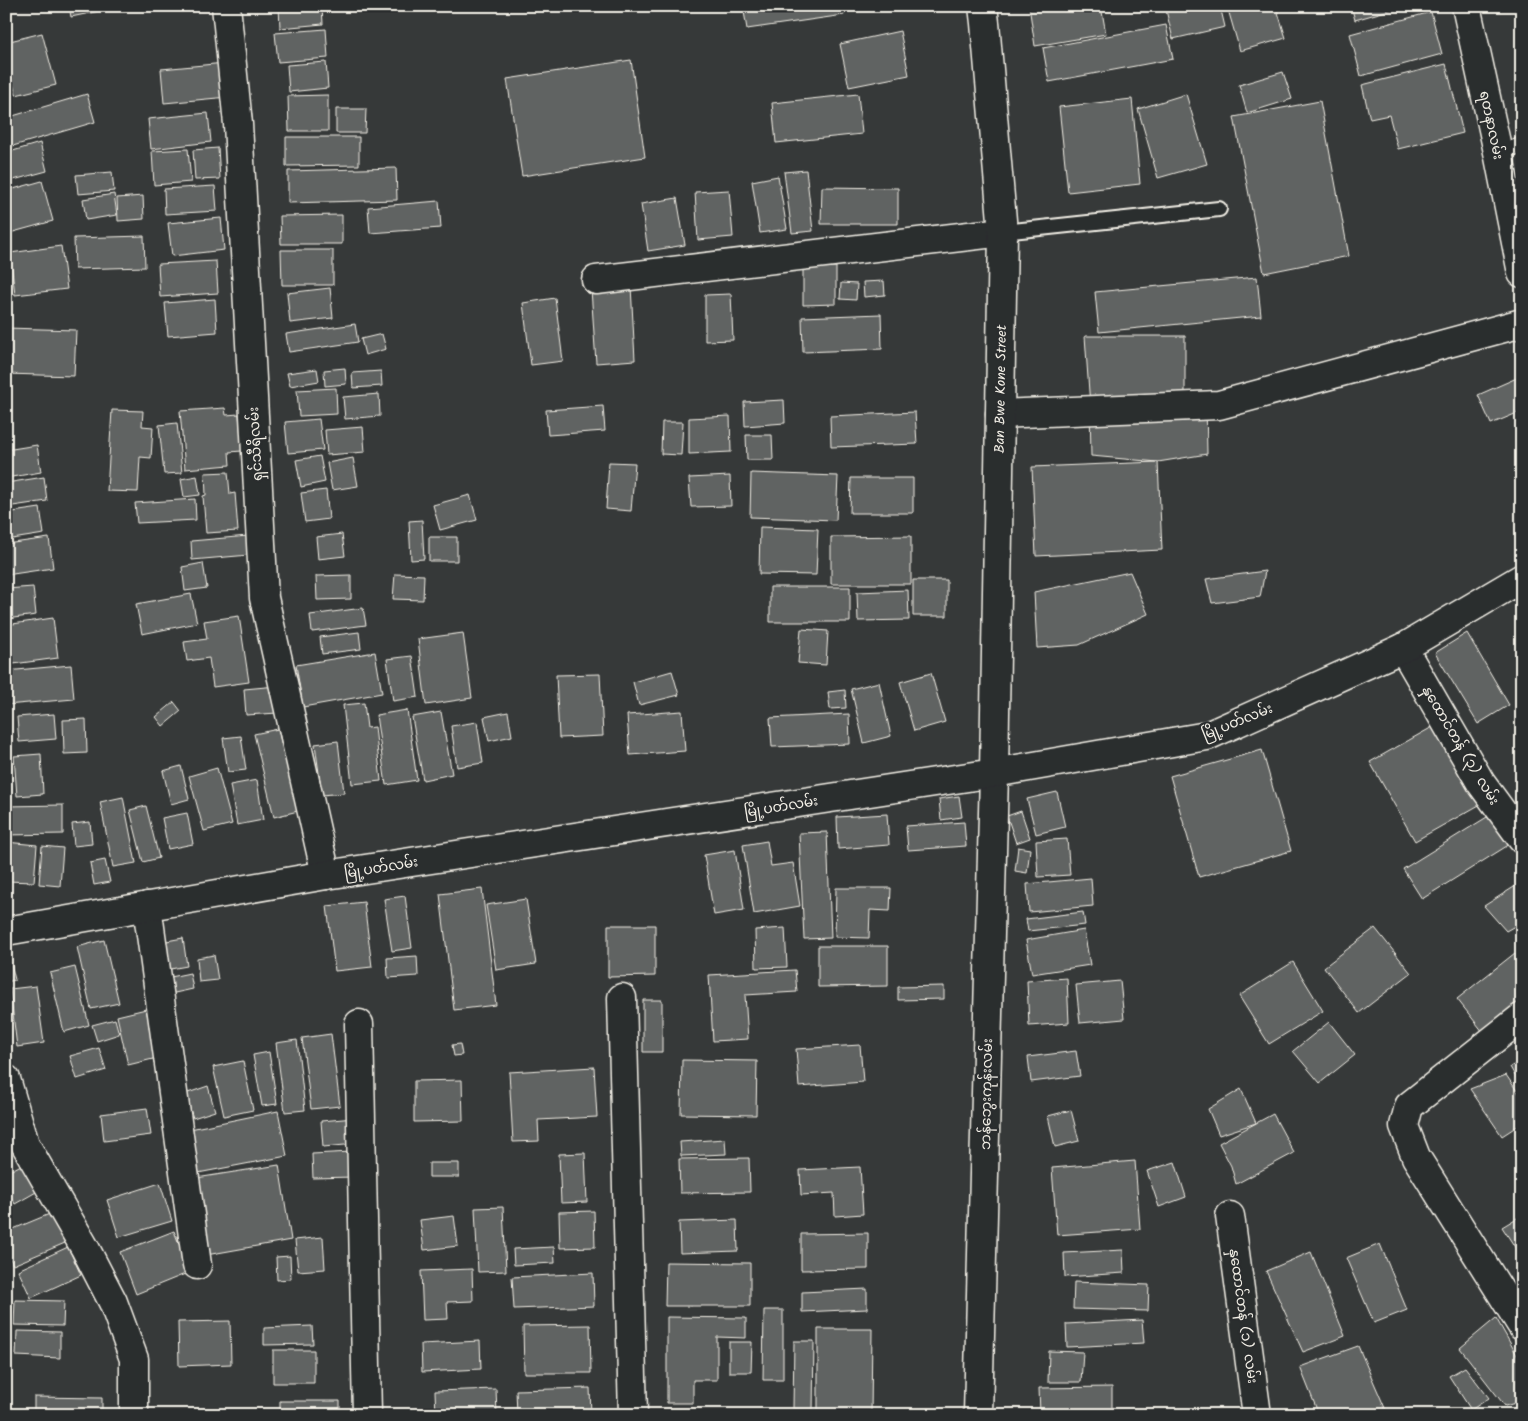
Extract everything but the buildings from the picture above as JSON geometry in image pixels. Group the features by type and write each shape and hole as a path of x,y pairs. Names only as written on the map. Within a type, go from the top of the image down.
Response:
{"street":[{"name":"ရှင်သီရိလမ်း","path":"226,6 238,124 264,598 326,875"},
{"name":"Ban Bwe Kone Street","path":"982,6 986,23 1003,232 994,773"},
{"name":"ရတနာလမ်း","path":"1471,7 1510,149 1522,273"},
{"path":"596,280 1003,232"},
{"path":"1000,414 1219,405 1522,323"},
{"name":"မြို့ပတ်လမ်း","path":"6,930 326,875 994,773 1207,736 1403,648 1522,578"},
{"name":"နှထောင်တန် (၃) လမ်း","path":"1403,648 1482,783 1522,839"},
{"name":"ဘန်ဘွေးကုန်းလမ်း","path":"978,1415 994,773"},
{"path":"147,906 197,1265"},
{"path":"622,998 633,1415"},
{"path":"1522,1017 1410,1106 1404,1126 1416,1157 1522,1326"},
{"path":"359,1024 367,1415"},
{"path":"6,1079 16,1148 85,1248 113,1302 134,1359 134,1415"},
{"name":"နှထောင်တန် (၁) လမ်း","path":"1230,1216 1257,1415"}],"lane":[{"path":"1003,232 1219,208"}]}
